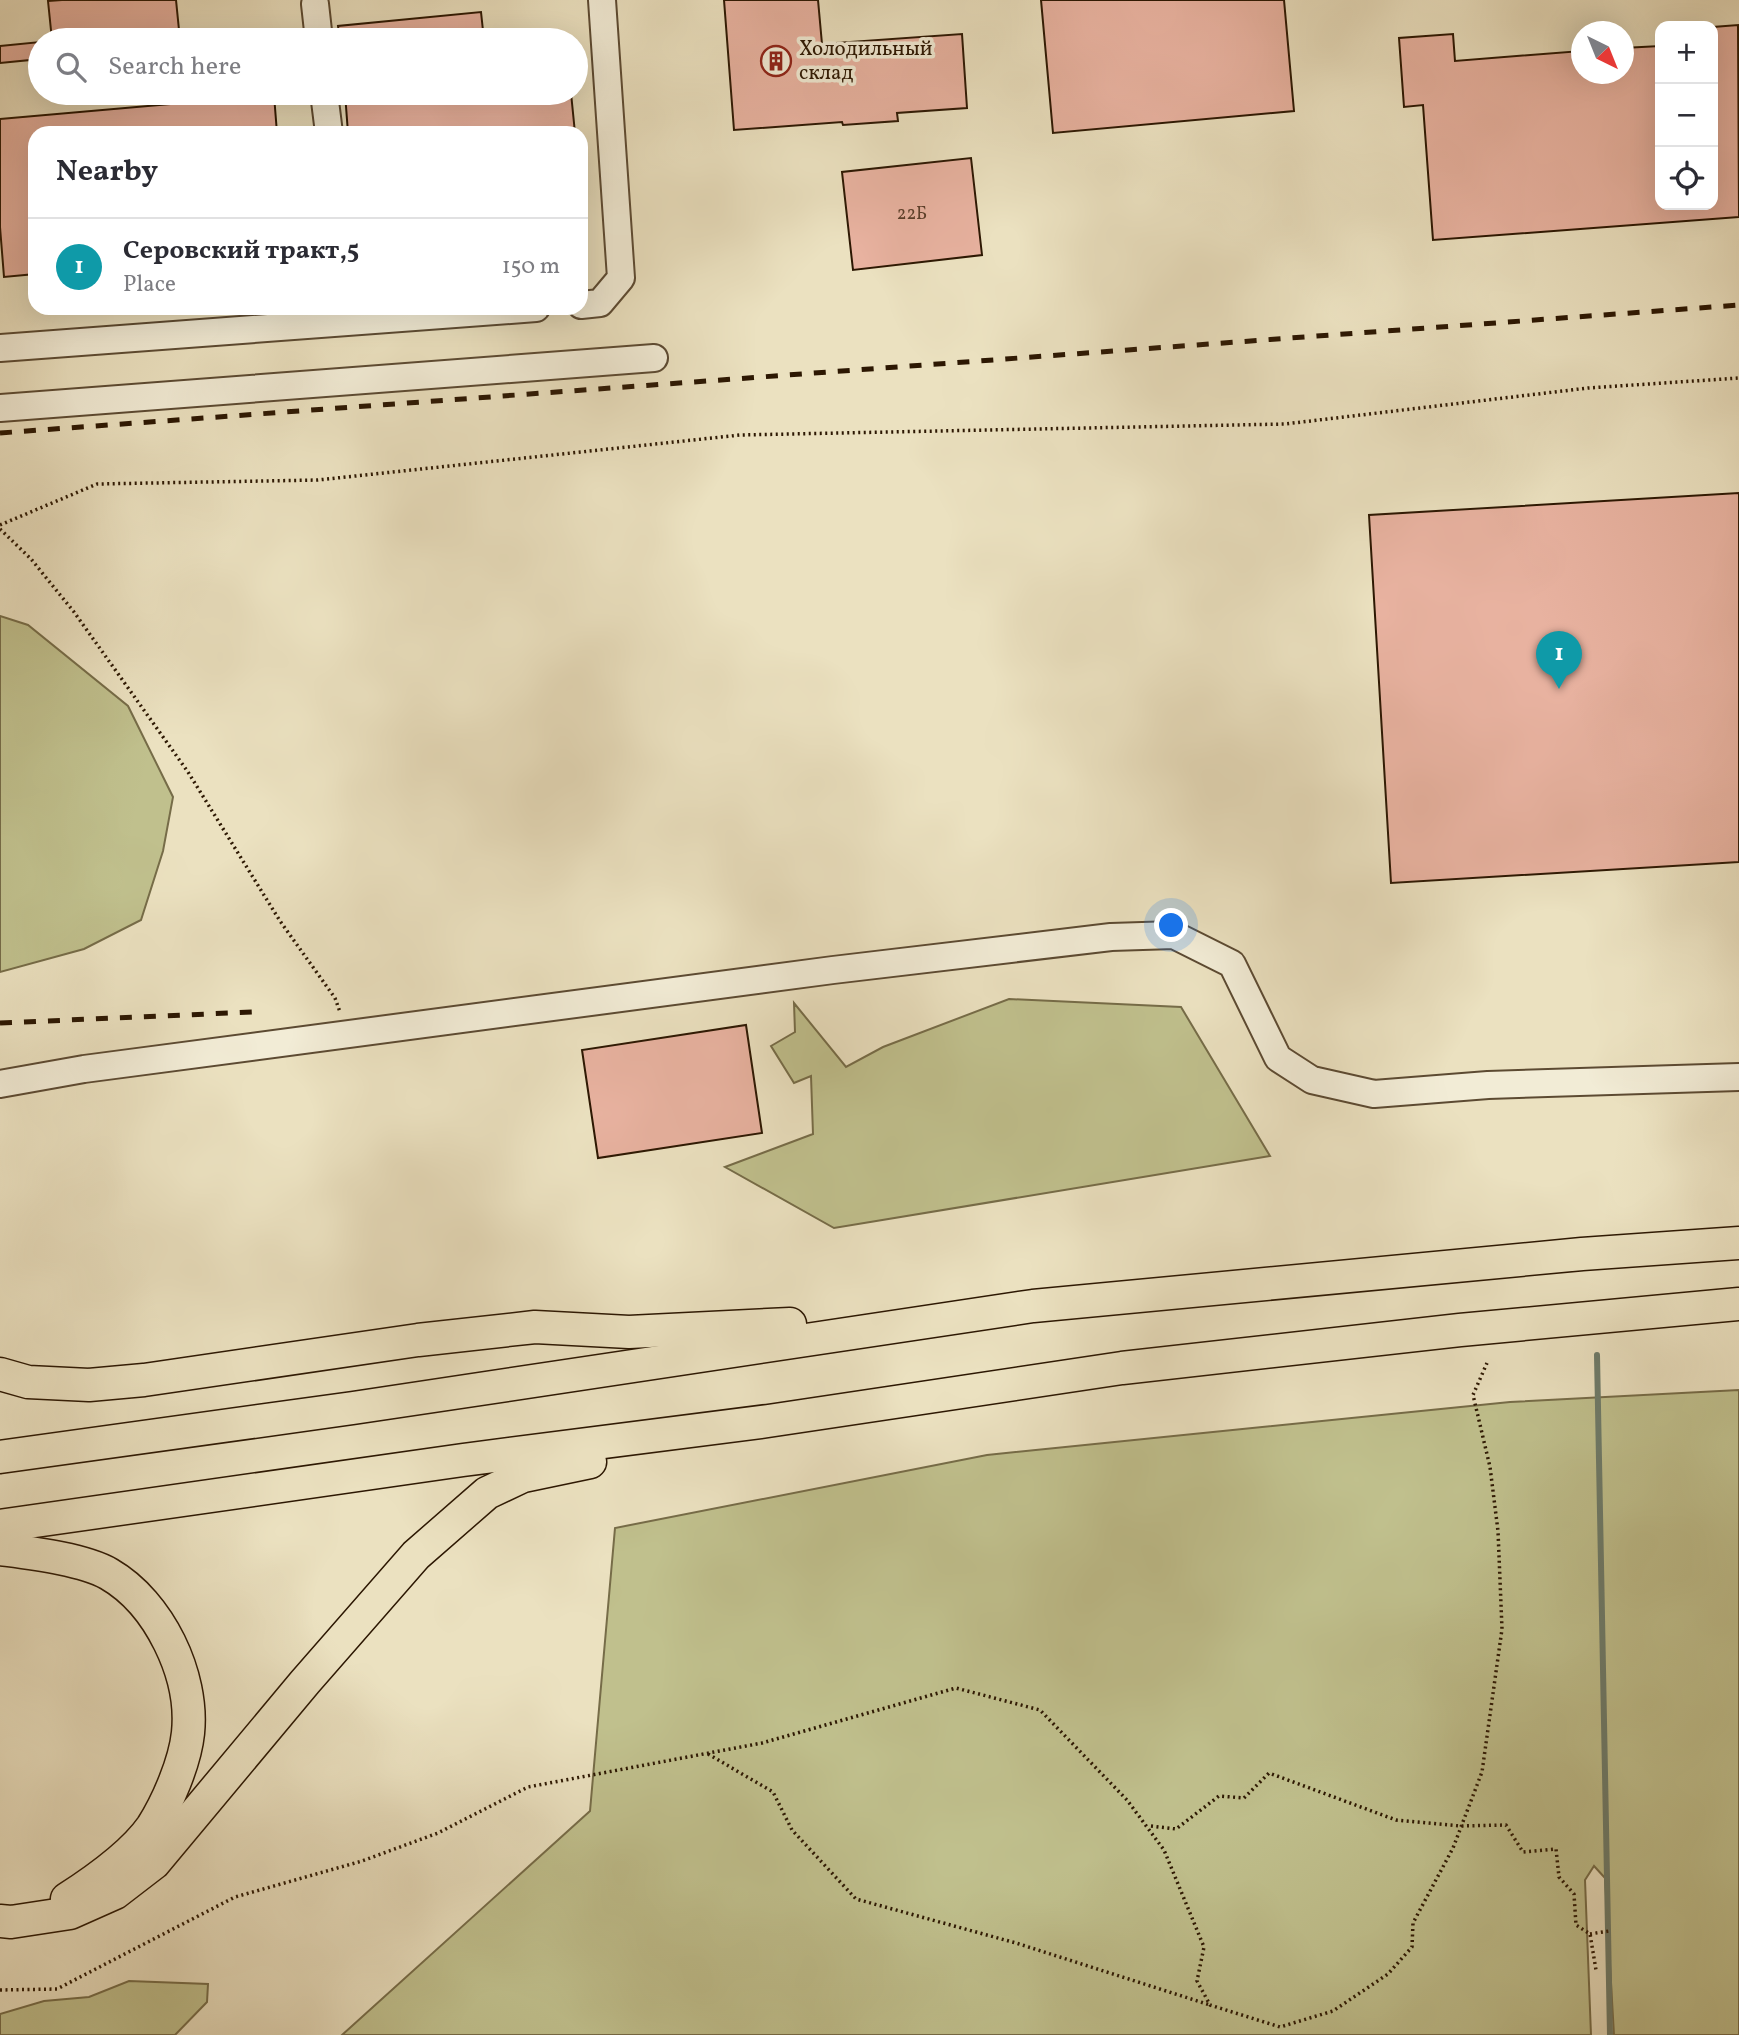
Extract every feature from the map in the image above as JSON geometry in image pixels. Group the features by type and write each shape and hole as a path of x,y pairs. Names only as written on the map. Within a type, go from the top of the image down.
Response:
{"main road":[{"path":"0,1374 28,1382 89,1385 144,1380 418,1340 535,1327 643,1331 774,1325 1033,1306 1582,1254 1739,1243"},
{"path":"0,1526 463,1460 768,1421 1122,1368 1460,1330 1739,1304"},
{"path":"0,1457 367,1406 1033,1306"},
{"path":"5,1922 70,1913 115,1893 153,1863 416,1555 487,1493 523,1476 649,1450 768,1421"},
{"path":"0,1549 53,1557 93,1568 106,1572 128,1586 146,1605 178,1659 186,1698 188,1732 180,1771 151,1827 112,1868 68,1899 5,1922"}],"lane":[{"path":"588,304 600,303 621,278 602,0"},
{"path":"315,4 318,28"},
{"path":"325,105 327,126"},
{"path":"0,348 348,315"},
{"path":"0,408 654,358"},
{"path":"0,1083 84,1069 846,968 1111,937 1174,935 1233,964 1278,1058 1311,1080 1374,1094 1488,1085 1739,1077"}],"path":[{"path":"349,1035 335,998 280,921 188,772 74,612 31,559 0,527 97,484 318,480 740,435 1285,424 1588,387 1739,378"},
{"path":"706,1753 773,1792 792,1830 856,1899 1016,1943 1280,2027 1333,2011 1388,1974 1412,1947 1413,1923 1453,1848 1482,1772 1502,1629 1498,1531 1490,1467 1473,1395 1487,1363"},
{"path":"0,1990 57,1989 235,1897 362,1861 438,1833 527,1787 762,1743 956,1688 1040,1710 1127,1800 1164,1850 1204,1947 1197,1981 1210,2005"},
{"path":"1151,1826 1176,1829 1219,1796 1244,1798 1269,1773 1396,1820 1460,1826 1506,1825 1523,1852 1556,1849 1559,1877 1574,1894 1576,1926 1590,1934 1609,1931"},
{"path":"1590,1934 1596,1970"}],"green space":[{"path":"0,616 28,625 128,706 173,797 163,851 141,920 84,949 0,972"},
{"path":"1009,999 1181,1007 1270,1156 834,1228 725,1167 813,1134 811,1076 794,1083 771,1046 795,1032 794,1003 846,1067 883,1047"},
{"path":"1739,1390 1739,2035 1614,2035 1605,1878 1594,1866 1585,1880 1591,2035 342,2035 590,1811 615,1528 987,1455 1510,1402"},
{"path":"129,1981 208,1984 207,2002 175,2035 0,2035 0,2014 44,2001 89,1997"}],"building":[{"path":"176,0 179,28 51,28 48,1"},
{"path":"724,0 818,0 822,44 962,34 967,108 897,113 898,121 734,130"},
{"path":"1041,0 1284,0 1294,111 1053,133"},
{"path":"481,12 483,28 338,28"},
{"path":"1738,25 1739,217 1433,240 1423,105 1404,107 1399,38 1453,34 1455,61 1571,52 1571,84 1634,84 1634,47 1655,46 1655,210 1718,210 1718,27"},
{"path":"28,43 28,60 0,63 0,46"},
{"path":"160,105 275,105 276,126 28,126 28,275 4,277 0,227 0,119"},
{"path":"346,105 572,105 574,126 347,126"},
{"path":"971,158 982,255 853,270 842,172"},
{"path":"1739,493 1739,862 1391,883 1369,515"},
{"path":"746,1025 762,1133 598,1158 582,1050"}],"waterway":[{"path":"1597,1355 1610,2035"}],"railway":[{"path":"0,433 1739,305"},
{"path":"0,1023 253,1012"}],"place":[{"name":"Холодильный склад","path":"776,61"},
{"name":"Серовский тракт,5","path":"1559,689"}]}
